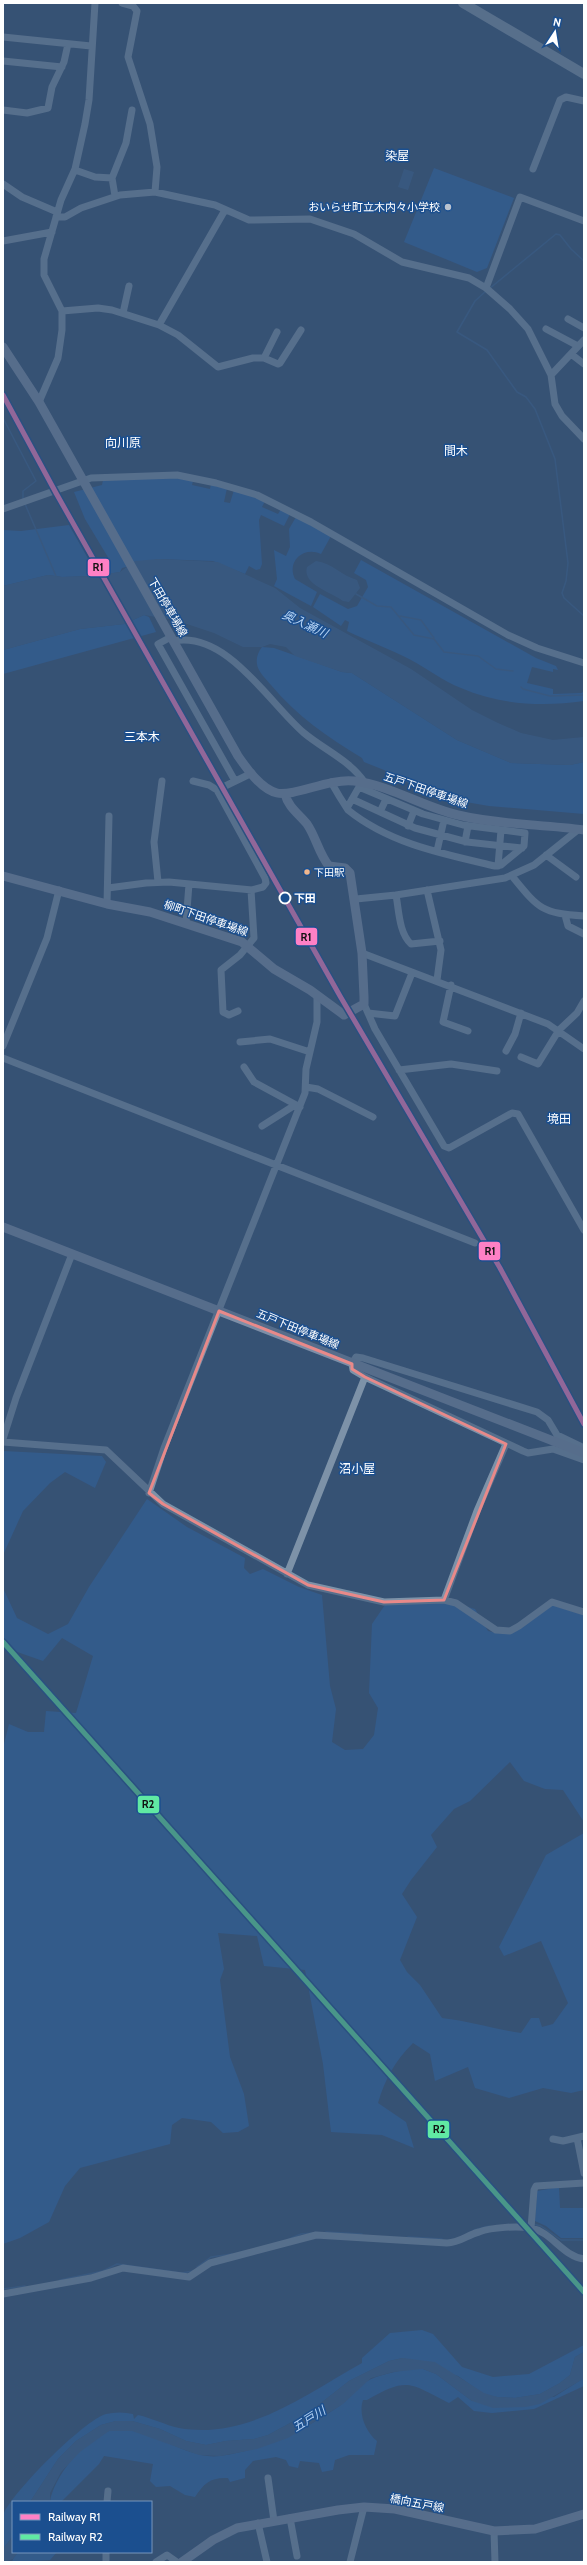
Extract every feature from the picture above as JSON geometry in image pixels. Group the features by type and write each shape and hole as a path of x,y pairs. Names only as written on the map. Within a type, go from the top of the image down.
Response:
{"highway":[{"path":"463,3 584,74"}],"main road":[{"name":"下田停車場線","path":"3,347 39,402 238,756 252,773 273,792 285,794"},
{"name":"五戸下田停車場線","path":"285,794 331,782 347,780 365,783 437,809 477,819 582,830"},
{"path":"285,794 289,804 315,837 329,866 348,870 356,899 362,953 364,1004"},
{"name":"柳町下田停車場線","path":"3,876 108,904 150,912 248,945 274,969 344,1015 364,1004"},
{"name":"五戸下田停車場線","path":"3,1227 584,1453"},
{"name":"橋向五戸線","path":"182,2562 213,2540 237,2528 258,2523 364,2507 408,2511 494,2531 535,2529 584,2514"}],"street":[{"path":"39,402 58,358 62,311 43,268 57,215 75,170 89,100 91,46 95,3"},
{"path":"122,3 133,6 137,11 128,58 150,124 157,167 155,192"},
{"path":"3,37 91,46"},
{"path":"3,110 27,113 48,108 52,87 62,67 68,44"},
{"path":"3,61 62,67"},
{"path":"533,169 560,100 566,97 584,101"},
{"path":"115,196 112,178 126,142 132,110"},
{"path":"75,170 96,177 112,178"},
{"path":"3,184 22,197 57,215 65,217 81,208 115,196 136,192 155,192 225,210 243,218 257,221 294,217 310,219 354,234 402,262 461,275 486,288 518,316 528,330 551,375 555,404 562,416 584,439"},
{"path":"486,288 520,197 584,221"},
{"path":"159,325 225,210"},
{"path":"3,241 52,232"},
{"path":"123,313 129,286"},
{"path":"62,311 98,308 123,313 159,325 178,334 218,367 253,358 264,358 278,364 301,330"},
{"path":"568,319 584,328"},
{"path":"546,329 578,346"},
{"path":"264,358 277,332"},
{"path":"551,375 584,340"},
{"path":"571,354 584,364"},
{"path":"3,509 83,481 148,474 177,475 257,496 311,522 508,635 537,648 584,663"},
{"path":"235,781 158,644 171,636 194,641 223,654 252,679 302,732 350,767 365,783"},
{"path":"217,790 252,773"},
{"path":"158,882 154,842 162,781"},
{"path":"108,888 158,882 251,890 263,887 266,883 265,878 217,790 209,784 193,781"},
{"path":"331,782 347,808 374,828 406,843 500,865 542,909 584,916"},
{"path":"347,808 359,787 414,811 444,820 468,826 525,833 522,848 500,865"},
{"path":"352,799 408,826 465,842 500,844 522,848"},
{"path":"380,812 386,799"},
{"path":"408,826 414,811"},
{"path":"108,904 106,877 109,816"},
{"path":"438,851 444,820"},
{"path":"465,842 468,826"},
{"path":"500,865 501,830"},
{"path":"356,899 396,895 511,876 534,865 582,830"},
{"path":"546,855 576,877"},
{"path":"186,923 189,884"},
{"path":"3,1046 47,938 59,890"},
{"path":"238,1011 229,1015 223,1012 220,973 223,967 240,955 255,934 251,890"},
{"path":"427,890 440,941 441,957 437,980"},
{"path":"396,895 402,928 407,941 411,944 440,941"},
{"path":"565,914 568,926 584,934"},
{"path":"362,953 412,973 451,985 520,1013 559,1030 584,1049"},
{"path":"368,1013 395,1016 412,973"},
{"path":"451,985 443,1022 468,1031"},
{"path":"149,1493 164,1448 220,1311 276,1166 297,1106 306,1087 305,1079 317,1022 317,996"},
{"path":"521,1057 538,1064 559,1030 577,1013 584,1001"},
{"path":"364,1004 399,1070 446,1148 449,1148 512,1112 518,1114 584,1230"},
{"path":"506,1051 515,1034 520,1013"},
{"path":"240,1042 270,1038 310,1052"},
{"path":"3,1058 475,1243"},
{"path":"399,1070 451,1064 497,1070"},
{"path":"244,1067 254,1082 297,1106"},
{"path":"306,1087 318,1089 373,1117"},
{"path":"262,1126 297,1106"},
{"path":"72,1254 16,1398 3,1441 106,1450 149,1493 163,1504 308,1585 384,1602 444,1600 463,1607 496,1630 510,1631 552,1602 584,1612"},
{"path":"584,1448 557,1435 548,1420 537,1412 363,1358 356,1357 352,1364 353,1370 364,1377 506,1444 528,1453 553,1449 584,1460"},
{"path":"287,1574 364,1377"},
{"path":"444,1600 477,1511 506,1444"},
{"path":"553,2139 563,2141 581,2137 584,2173"},
{"path":"532,2228 534,2190 536,2186 584,2183"},
{"path":"3,2294 91,2278 123,2268 189,2277 210,2263 316,2235 447,2244 460,2241 487,2230 532,2228 542,2233 569,2254 584,2258"},
{"path":"268,2478 274,2521"},
{"path":"107,2501 108,2491"},
{"path":"350,2562 364,2507"},
{"path":"290,2518 297,2556"},
{"path":"258,2523 267,2562"},
{"path":"494,2531 495,2562"},
{"path":"156,2562 167,2555 177,2562"}],"highlighted area":[{"path":"219,1311 352,1364 352,1369 365,1377 506,1444 444,1600 384,1602 308,1585 163,1504 149,1493"}],"shaded area":[{"path":"434,168 514,198 487,268 477,272 404,242"},
{"path":"171,477 193,481 192,485 210,489 211,484 227,488 224,502 230,503 234,490 265,501 262,507 278,514 281,509 290,514 284,526 261,515 259,520 262,564 260,569 256,570 249,566 245,574 213,561 158,559 122,568 120,572 94,576 62,577 48,575 3,586 3,530 21,531 69,525 94,569 109,559 85,519 74,492 102,485 103,480"},
{"path":"296,517 331,536 321,554 308,552 303,554 298,557 293,566 295,579 317,592 311,606 274,586 277,579 274,550 286,556 290,547 289,529"},
{"path":"361,560 536,658 556,666 558,670 553,669 553,672 532,667 527,683 553,689 553,694 582,693 584,690 584,701 537,704 506,701 476,694 448,682 403,656 347,631 349,622 345,620 341,626 313,607 320,594 348,609 357,606 368,587 366,580 354,573"},
{"path":"144,615 149,617 156,632 3,674 3,650 80,629 124,624"},
{"path":"262,647 274,648 342,672 352,673 457,740 511,763 570,765 584,762 584,814 489,806 460,801 420,789 384,770 364,762 362,758 325,734 291,707 265,678 259,670 257,662 259,651"},
{"path":"3,1451 102,1456 106,1462 95,1488 65,1472 50,1483 23,1511 3,1555"},
{"path":"147,1499 187,1527 245,1558 244,1568 250,1574 263,1569 299,1587 322,1595 330,1686 336,1709 332,1742 345,1750 363,1749 374,1735 378,1708 369,1693 372,1624 389,1599 443,1600 475,1609 488,1631 498,1633 515,1630 522,1627 552,1605 584,1615 584,1822 563,1790 545,1789 524,1781 510,1762 470,1801 454,1809 431,1835 437,1847 402,1894 417,1917 400,1960 407,1972 420,1985 442,2018 521,2033 531,2018 539,2018 542,2027 553,2024 568,2003 541,1941 504,1956 499,1947 546,1855 584,1833 584,2090 571,2093 543,2088 509,2098 475,2088 468,2067 435,2081 430,2054 413,2043 391,2071 378,2103 406,2122 414,2148 382,2135 331,2132 323,2064 305,1970 264,1966 257,1936 218,1933 224,1969 220,1980 230,2057 244,2094 249,2126 238,2132 223,2133 211,2122 182,2118 172,2125 170,2144 80,2168 65,2186 49,2222 20,2238 3,2244 3,1748 9,1724 28,1732 44,1732 46,1711 76,1713 93,1656 62,1638 43,1661 3,1647 3,1588 17,1618 48,1634 68,1624 89,1587"},
{"path":"559,2187 560,2208 584,2208 584,2238 561,2238 546,2226 535,2221 537,2191"},
{"path":"422,2330 433,2334 462,2367 493,2377 529,2374 584,2345 584,2352 575,2357 570,2375 560,2383 540,2394 515,2398 497,2397 484,2394 458,2376 403,2358 389,2361 349,2381 307,2414 268,2435 254,2439 226,2441 206,2445 186,2441 160,2429 132,2421 116,2421 101,2425 76,2441 58,2459 31,2501 12,2501 12,2537 3,2549 3,2516 10,2503 50,2458 95,2419 106,2414 126,2413 133,2414 134,2419 138,2415 179,2428 204,2430 228,2427 252,2421 297,2401 362,2363 362,2358 390,2333"},
{"path":"408,2369 423,2369 436,2374 472,2401 554,2397 584,2378 584,2386 534,2409 492,2413 474,2411 458,2397 449,2403 417,2387 401,2385 381,2392 367,2400 363,2400 362,2417 369,2433 377,2441 374,2455 349,2455 335,2460 333,2470 322,2472 319,2463 300,2461 298,2468 289,2466 286,2460 276,2457 253,2461 245,2470 245,2478 230,2482 228,2478 212,2480 202,2488 195,2497 185,2495 170,2486 156,2487 150,2481 153,2464 104,2456 99,2464 62,2501 50,2501 52,2492 57,2482 71,2460 99,2435 109,2431 123,2429 136,2431 150,2435 192,2453 206,2456 220,2456 237,2453 268,2444 298,2431 341,2405 365,2382 383,2375"},
{"path":"17,2553 56,2553 50,2560 12,2562"}],"water":[{"path":"404,169 414,172 408,190 398,187"},
{"name":"奥入瀬川","path":"158,559 218,562 275,588 300,608 411,669 472,710 498,723 521,733 553,740 584,737 584,762 570,765 511,763 457,740 352,673 342,672 295,656 286,647 270,644 262,647 243,647 214,633 175,620 144,615 124,624 80,629 3,650 3,586 48,575 62,577 94,576 120,572 135,561"},
{"path":"316,561 327,564 357,580 360,588 349,602 343,601 319,587 309,579 307,567"},
{"name":"五戸川","path":"584,2352 583,2379 540,2404 526,2407 493,2408 472,2401 436,2374 423,2369 393,2372 371,2378 343,2404 288,2438 257,2449 220,2456 199,2455 132,2431 109,2431 80,2452 61,2472 50,2493 50,2501 31,2501 58,2459 76,2441 101,2425 116,2421 132,2421 160,2429 186,2441 206,2445 226,2441 254,2439 268,2435 307,2414 349,2381 389,2361 403,2358 435,2362 484,2393 497,2397 515,2398 540,2394 560,2383 570,2375 575,2357"},
{"path":"12,2537 12,2553 17,2553 13,2559 3,2562 3,2549"}],"waterway":[{"path":"489,289 556,234 560,235 571,249 584,261"},
{"path":"486,291 475,301 457,332 487,350 517,392 526,397 535,409 555,459 568,563 566,581 562,593 564,598 584,616"},
{"path":"3,418 36,481 23,491 23,499"},
{"path":"25,504 56,576"},
{"path":"356,594 377,606 391,607 414,635 434,639 444,652 478,656 496,669 513,671"},
{"path":"400,616 421,620 434,638"},
{"path":"521,687 523,689 550,696 584,695"},
{"path":"533,2224 541,2226 561,2240 584,2240"},
{"path":"474,2230 489,2226"},
{"path":"326,2232 362,2234"},
{"path":"289,2239 301,2234 313,2233"},
{"path":"408,2237 442,2239"},
{"path":"197,2267 211,2257 232,2254"},
{"path":"60,2280 103,2271 117,2264 182,2273 193,2271"},
{"path":"3,2289 25,2286"}],"rail line":[{"name":"R1","path":"3,395 56,493 340,996 500,1268 584,1424"},
{"name":"R2","path":"3,1642 584,2292"}],"place":[{"name":"おいらせ町立木内々小学校","path":"448,207"},
{"name":"下田駅","path":"307,872"},
{"name":"下田","path":"285,898"}],"district":[{"name":"染屋","path":"397,156"},
{"name":"向川原","path":"123,443"},
{"name":"間木","path":"456,451"},
{"name":"三本木","path":"142,737"},
{"name":"境田","path":"559,1119"},
{"name":"沼小屋","path":"357,1469"}]}
